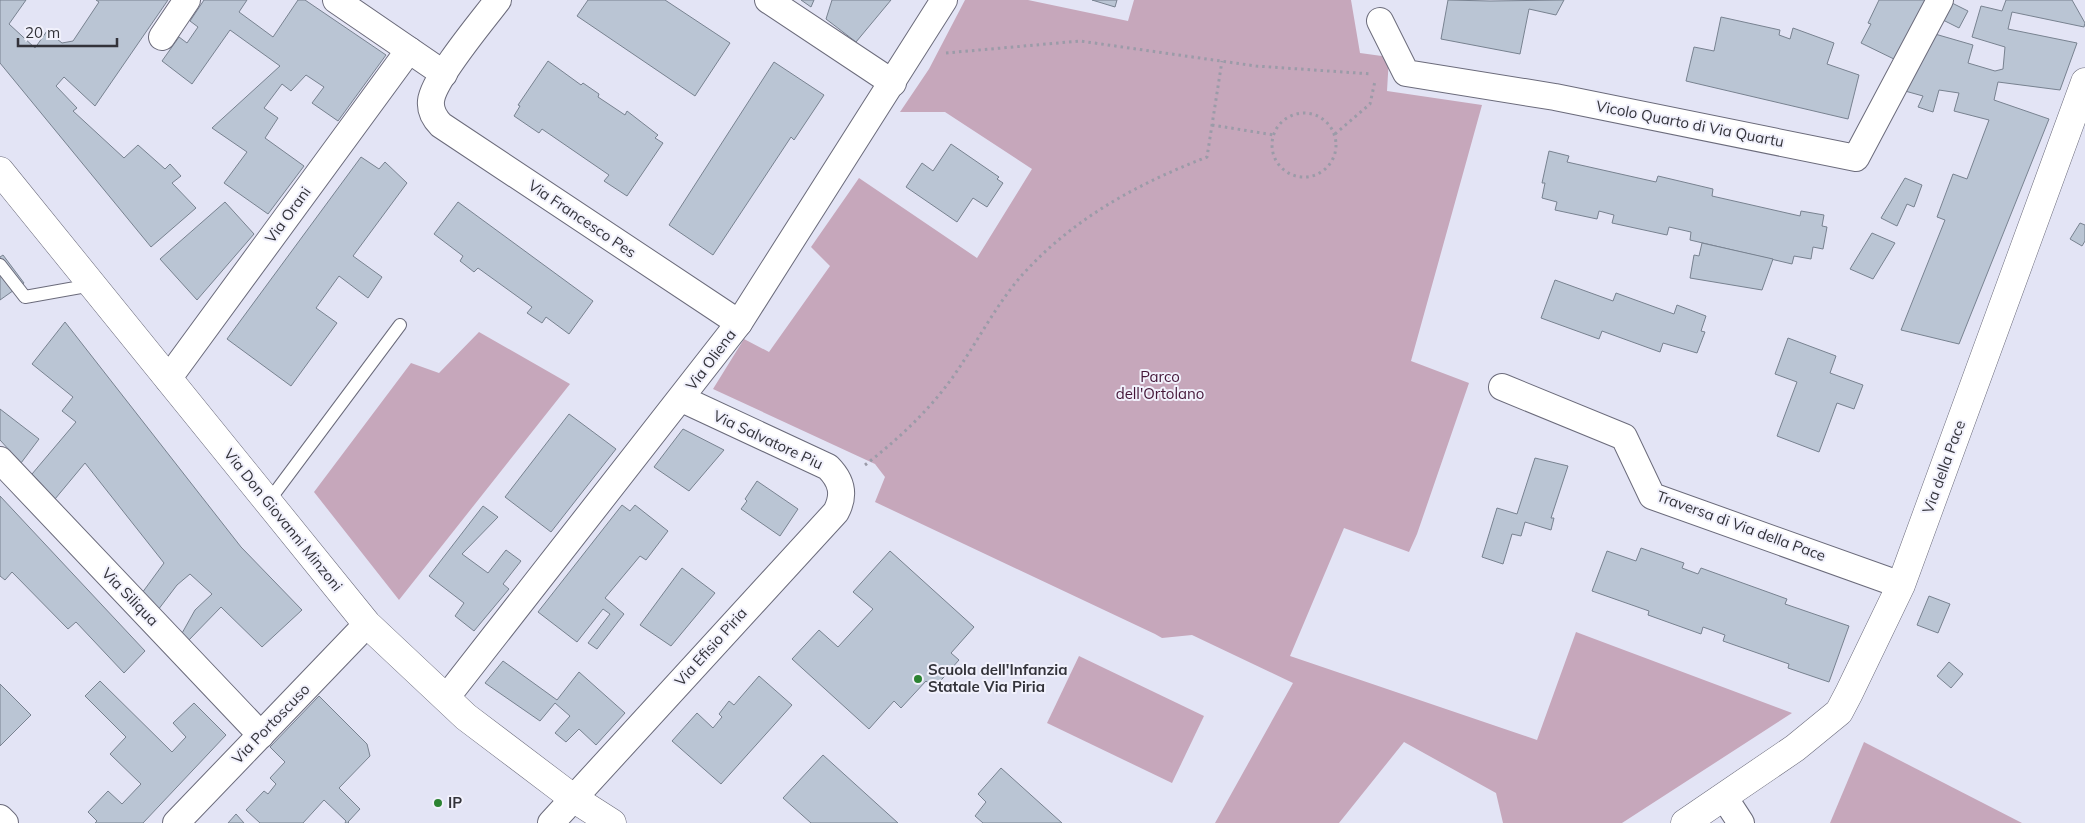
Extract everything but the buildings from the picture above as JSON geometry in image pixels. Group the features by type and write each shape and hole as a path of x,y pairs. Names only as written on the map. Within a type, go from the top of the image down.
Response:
{"street":[{"path":"162,37 187,0"},
{"path":"336,0 444,74 498,0"},
{"path":"768,0 893,83"},
{"name":"Via Oliena","path":"446,698 682,398 738,323 893,83 944,0"},
{"name":"Vicolo Quarto di Via Quartu","path":"1380,21 1406,73 1555,97 1856,158 1940,0"},
{"name":"Via Orani","path":"168,379 409,50"},
{"name":"Via Francesco Pes","path":"444,74 433,90 431,109 434,118 441,125 738,323"},
{"name":"Via della Pace","path":"1685,823 1795,748 1838,712 1901,585 2085,82"},
{"name":"Via Don Giovanni Minzoni","path":"0,171 367,624 466,717 573,798 612,823"},
{"name":"Traversa di Via della Pace","path":"1502,387 1624,437 1652,496 1901,585"},
{"name":"Via Salvatore Piu","path":"682,398 828,467 836,474 841,488"},
{"name":"Via Siliqua","path":"0,460 261,734"},
{"name":"Via Efisio Piria","path":"550,823 836,512 841,488"},
{"name":"Via Portoscuso","path":"176,823 367,624"},
{"path":"1724,797 1741,823"},
{"path":"0,818 5,823"}],"lane":[{"path":"0,266 25,297 92,285"},
{"path":"268,502 400,325"}],"path":[{"path":"910,56 1080,41 1256,66 1376,74 1370,104 1335,134"},
{"path":"841,488 915,424 958,370 1022,275 1060,237 1118,198 1207,158 1222,61"},
{"path":"1302,112 1312,113 1322,118 1335,134 1336,149 1331,164 1323,172 1302,178 1287,172 1276,160 1272,151 1274,135 1282,121 1302,112"},
{"path":"1212,125 1274,135"}],"green space":[{"name":"Parco dell'Ortolano","path":"965,0 1028,0 1128,21 1134,0 1351,0 1360,53 1389,57 1387,91 1482,105 1411,361 1469,383 1417,534 1409,552 1344,528 1290,656 1537,740 1576,632 1792,713 1622,823 1503,823 1496,793 1404,742 1339,823 1215,823 1293,683 1192,635 1162,638 875,502 885,477 875,464 713,389 744,339 769,352 830,266 811,247 859,178 977,258 1032,169 945,112 900,112 929,69"},
{"path":"479,332 570,384 399,600 314,492 411,363 439,373"},
{"path":"1079,656 1204,716 1172,783 1047,723"},
{"path":"1864,742 2022,823 1830,823"}],"place":[{"name":"Scuola dell'Infanzia Statale Via Piria","path":"918,679"},
{"name":"IP","path":"438,803"}]}
